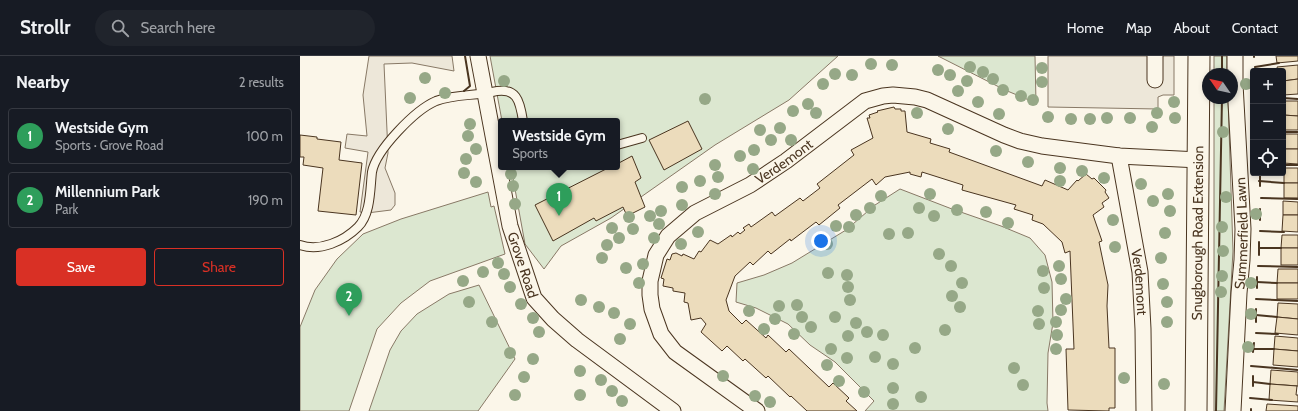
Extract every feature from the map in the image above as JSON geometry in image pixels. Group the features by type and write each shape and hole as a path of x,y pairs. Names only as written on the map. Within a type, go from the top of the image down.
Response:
{"main road":[{"name":"Snugborough Road Extension","path":"1196,411 1200,56"}],"street":[{"name":"Grove Road","path":"478,56 498,165"},
{"path":"1155,56 1155,80"},
{"name":"Summerfield Lawn","path":"1233,411 1243,229 1235,84 1235,56"},
{"name":"Verdemont","path":"757,411 675,352 661,334 652,310 650,281 656,255 668,236 695,213 750,185 786,162 865,102 883,96 903,95 927,100 970,121 1020,141 1042,146 1119,156 1199,160"},
{"name":"Verdemont","path":"1119,156 1140,272 1143,329 1144,411"},
{"name":"Grove Road","path":"499,170 510,226 534,298 553,319 577,340 673,411"}],"lane":[{"path":"300,245 305,247 318,247 331,244 347,236 359,226 366,213 374,165 386,144 414,115 435,102 453,97 501,90 509,92 518,99 523,118"},
{"path":"620,144 642,138"}],"green space":[{"path":"490,56 838,56 789,100 715,145 611,218 561,246 544,269 525,244 512,170 620,170 620,118 501,118"},
{"path":"938,56 1035,56 1036,103 1005,90"},
{"path":"1214,56 1227,56 1227,68 1214,68"},
{"path":"1214,104 1228,104 1233,251 1224,411 1214,411"},
{"path":"900,189 1030,238 1045,255 1052,282 1053,323 1048,353 1048,411 865,411 874,401 835,362 810,345 788,324 756,308 736,302 737,283 764,275 792,263 846,230 875,205"},
{"path":"488,192 491,207 494,206 505,254 430,281 401,303 377,329 349,411 300,411 300,327 315,290 337,259 363,234 401,219"},
{"path":"479,285 515,359 478,411 369,411 390,350 401,331 417,314 449,294"}],"shaded area":[{"path":"369,56 452,56 454,71 412,63 384,64 388,153 385,168 395,193 395,205 391,210 367,213 360,212 368,152 345,148 347,134 367,136 363,95"},
{"path":"1048,56 1174,56 1174,95 1163,95 1158,97 1158,109 1048,107"}],"building":[{"path":"1276,56 1298,56 1298,61 1277,63"},
{"path":"1298,65 1298,79 1286,81 1286,68 1277,67"},
{"path":"1298,79 1298,94 1286,95 1286,81"},
{"path":"1286,101 1298,101 1298,116 1286,115"},
{"path":"894,107 895,109 905,111 907,132 931,139 930,143 950,149 949,152 1042,186 1045,180 1068,190 1077,180 1078,181 1086,174 1092,179 1094,178 1106,190 1105,192 1109,198 1102,203 1104,207 1093,215 1102,241 1099,242 1108,285 1107,306 1109,348 1115,348 1115,408 1109,408 1109,411 1068,410 1066,349 1074,349 1070,251 1065,253 1062,242 1043,224 1032,220 1033,215 1014,209 1016,205 962,190 963,185 922,172 921,177 910,174 910,172 885,177 876,185 872,179 838,205 840,208 819,225 816,222 791,241 790,239 771,254 768,251 753,265 750,262 735,276 726,300 729,311 742,324 746,320 766,338 768,335 786,352 789,349 829,387 833,383 849,398 846,401 857,411 807,411 768,376 766,378 745,359 743,361 727,346 722,351 701,332 706,324 701,318 691,320 688,303 684,302 685,293 673,291 673,288 663,286 664,279 661,278 667,259 670,260 672,254 676,253 682,256 683,254 694,259 699,251 701,252 710,240 718,244 731,235 732,237 738,232 740,234 745,230 743,228 749,224 751,227 772,212 775,216 800,198 803,201 820,188 817,184 854,155 851,150 873,138 867,118 870,118 869,115 878,112 877,111"},
{"path":"1286,115 1298,116 1298,130 1286,130"},
{"path":"688,121 702,149 664,170 649,140"},
{"path":"1286,134 1298,134 1298,149 1286,149"},
{"path":"300,135 341,142 339,160 362,163 356,215 318,211 323,168 303,165 304,157 300,157"},
{"path":"1286,149 1298,149 1298,164 1286,163"},
{"path":"632,156 641,178 635,182 645,207 627,216 623,207 596,221 594,218 553,241 535,205 604,170 620,170 620,162"},
{"path":"1286,168 1298,168 1298,183 1284,183"},
{"path":"1284,183 1298,183 1298,198 1284,198"},
{"path":"1283,201 1298,202 1298,215 1283,215"},
{"path":"1283,215 1298,215 1298,232 1282,231"},
{"path":"1282,235 1298,235 1298,248 1281,248"},
{"path":"1281,248 1298,248 1298,265 1281,265"},
{"path":"1278,269 1298,269 1298,283 1277,283"},
{"path":"1277,283 1298,283 1298,299 1277,299"},
{"path":"1278,303 1298,304 1298,319 1277,317"},
{"path":"1277,317 1298,319 1298,335 1275,333"},
{"path":"1275,336 1298,338 1298,351 1274,349"},
{"path":"1274,349 1298,351 1298,367 1273,365"},
{"path":"1271,370 1298,372 1298,386 1270,384"},
{"path":"1270,384 1297,386 1296,395 1298,395 1298,402 1269,400"},
{"path":"1267,404 1298,406 1298,411 1266,411"}],"wall":[{"path":"464,91 470,86 465,56"},
{"path":"1222,56 1222,68"},
{"path":"1255,67 1279,63"},
{"path":"1286,98 1298,99"},
{"path":"1216,411 1222,104"},
{"path":"1286,132 1298,132"},
{"path":"1286,165 1298,165"},
{"path":"1260,176 1260,186"},
{"path":"1259,181 1284,183"},
{"path":"1261,198 1298,199"},
{"path":"1260,209 1260,220"},
{"path":"1260,231 1284,232"},
{"path":"1259,242 1259,255"},
{"path":"1259,248 1281,248"},
{"path":"1258,266 1298,267"},
{"path":"1257,277 1257,288"},
{"path":"1257,282 1277,283"},
{"path":"1256,299 1298,301"},
{"path":"1256,309 1256,322"},
{"path":"1256,315 1277,317"},
{"path":"1256,333 1278,334"},
{"path":"1253,352 1254,343"},
{"path":"1254,349 1274,349"},
{"path":"1251,366 1298,370"},
{"path":"1253,376 1253,386"},
{"path":"1253,382 1270,384"},
{"path":"1250,398 1272,400"}],"place":[{"name":"Westside Gym","path":"559,216"},
{"name":"Millennium Park","path":"349,316"}]}
